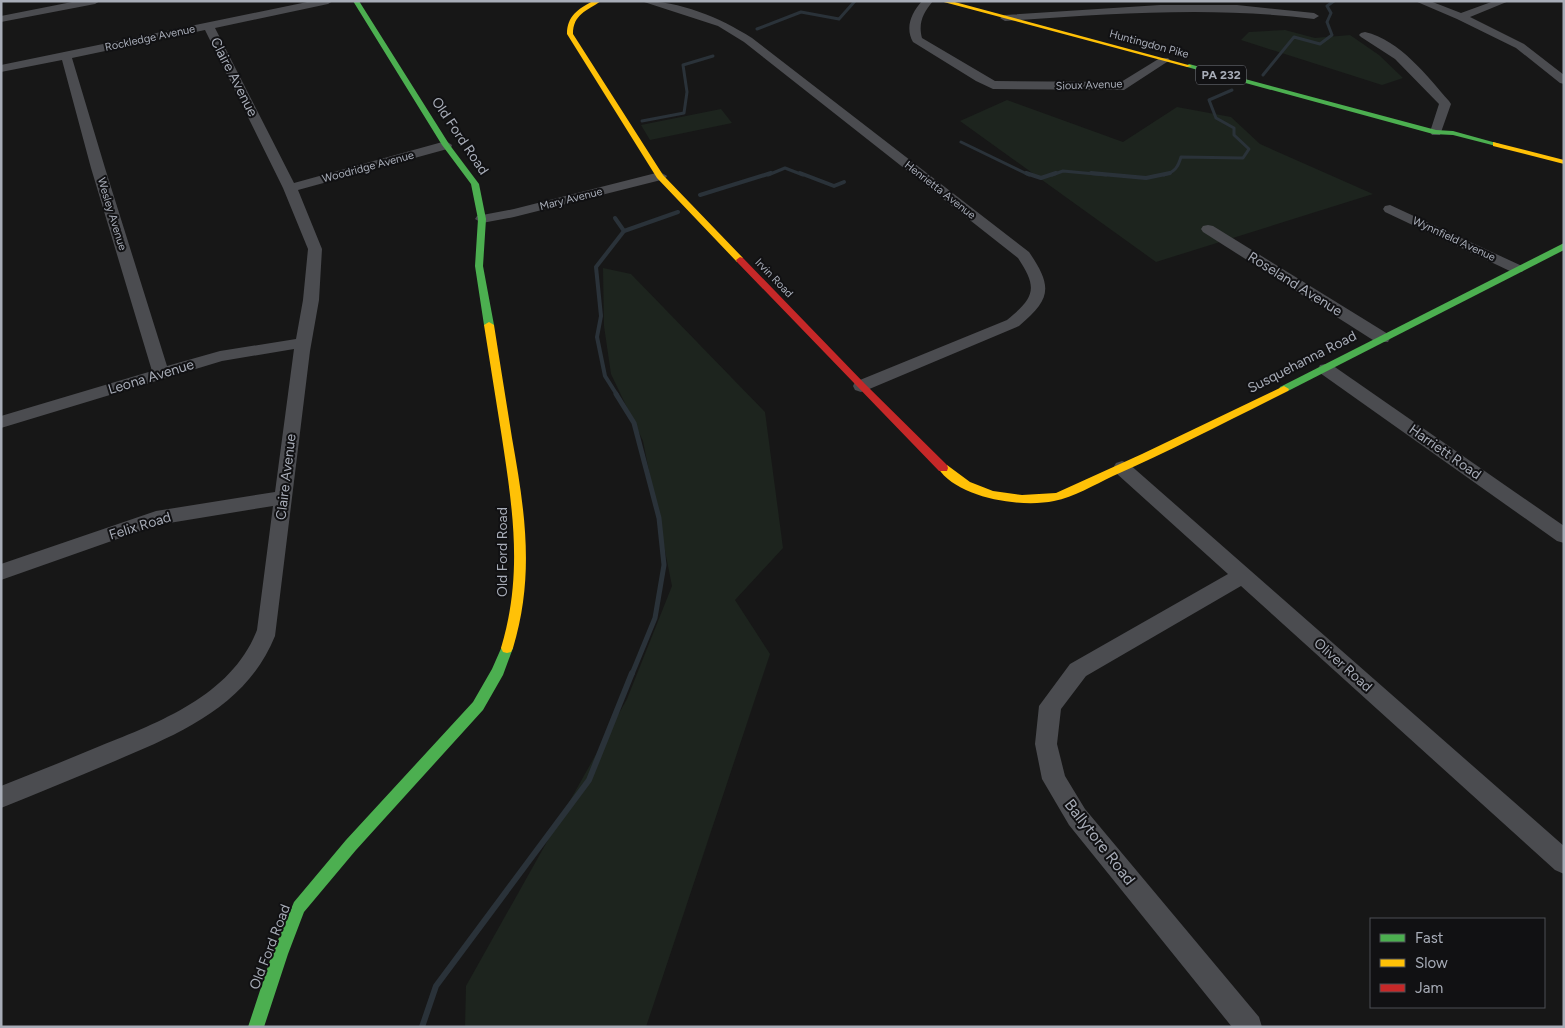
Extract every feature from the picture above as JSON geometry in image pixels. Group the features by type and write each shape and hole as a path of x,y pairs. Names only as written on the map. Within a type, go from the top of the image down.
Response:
{"street":[{"path":"1,19 95,1"},
{"name":"Rockledge Avenue","path":"1,69 328,1"},
{"name":"Old Ford Road","path":"256,1027 280,954 299,907 351,845 478,706 498,671 515,627 520,572 518,511 480,266 482,219 475,184 446,145 356,1"},
{"name":"Irvin Road","path":"598,1 572,17 568,25 570,34 660,176 861,386 954,480 989,494 1025,499 1051,498"},
{"name":"Henrietta Avenue","path":"646,1 722,24 748,40 1024,255 1037,275 1040,290 1032,307 1013,323 861,386"},
{"path":"928,1 920,8 916,20 914,32 917,40 980,79 993,85 1007,86"},
{"name":"Huntingdon Pike","path":"943,1 1436,132 1453,133 1564,162"},
{"path":"1420,1 1461,17 1520,46 1558,71 1564,81"},
{"path":"1461,17 1504,1"},
{"path":"1005,18 1136,5 1232,5 1290,11 1314,16"},
{"name":"Claire Avenue","path":"1,797 173,726 195,713 223,692 256,654 268,630 303,343 311,300 315,248 290,188 208,26"},
{"path":"1365,35 1377,40 1411,66 1445,104 1436,132"},
{"name":"Wesley Avenue","path":"66,55 98,168 161,373"},
{"name":"Sioux Avenue","path":"1007,86 1124,86 1164,60"},
{"name":"Huntingdon Pike","path":"1436,132 1444,138 1564,169"},
{"name":"Woodridge Avenue","path":"290,188 446,145"},
{"name":"Mary Avenue","path":"482,219 514,213 660,176"},
{"name":"Wynnfield Avenue","path":"1390,209 1517,269"},
{"name":"Roseland Avenue","path":"1208,230 1382,338"},
{"name":"Susquehanna Road","path":"1051,498 1122,468 1326,369 1382,338 1564,246"},
{"name":"Leona Avenue","path":"1,422 220,356 266,347 303,343"},
{"name":"Harriett Road","path":"1326,369 1560,527"},
{"name":"Oliver Road","path":"1122,468 1564,862"},
{"name":"Felix Road","path":"1,572 156,518 283,498"},
{"name":"Ballytore Road","path":"1242,576 1078,670 1050,706 1046,744 1054,779 1077,817 1249,1027"}],"shaded area":[{"path":"1285,30 1315,38 1350,35 1379,55 1403,78 1382,85 1241,40 1249,32"},
{"path":"1007,100 1123,142 1177,107 1231,117 1260,144 1373,194 1156,262 960,121"},
{"path":"721,109 732,123 650,140 641,125"},
{"path":"603,268 631,274 765,412 783,548 735,600 770,654 646,1027 465,1027 466,986 627,699 672,586 643,441 611,374 604,326"}],"waterway":[{"path":"757,29 801,12 839,19 855,1"},
{"path":"1263,75 1294,37 1320,44 1332,35 1327,22 1331,13 1327,6 1334,1"},
{"path":"642,121 684,113 687,92 683,65 713,56"},
{"path":"1167,174 1176,169 1181,157 1243,158 1249,149 1234,135 1234,128 1216,118 1209,100 1232,90"},
{"path":"961,142 1029,175"},
{"path":"768,175 785,168 803,175"},
{"path":"1052,175 1063,171 1106,175"},
{"path":"700,195 771,173"},
{"path":"800,173 834,186 844,182"},
{"path":"1026,173 1041,178 1056,173"},
{"path":"1091,173 1146,178 1167,174"},
{"path":"624,231 678,212"},
{"path":"615,218 624,231"},
{"path":"617,395 605,376 597,337 601,316 596,267 624,231"},
{"path":"616,394 634,423 659,518 664,565 655,618 632,674"},
{"path":"422,1027 436,986 589,780 632,673"}],"traffic: fast":[{"path":"356,1 446,145 475,184 482,219 479,266 489,325"},
{"path":"1189,66 1436,132 1453,133 1496,144"},
{"path":"1284,389 1564,246"},
{"path":"256,1027 280,954 299,907 351,845 478,706 498,671 507,648"}],"traffic: slow":[{"path":"598,1 574,17 571,22 570,34 660,176 740,260"},
{"path":"943,1 1189,66"},
{"path":"1496,144 1564,162"},
{"path":"489,325 515,489 520,543 519,597 515,623 507,648"},
{"path":"943,468 966,484 993,495 1022,499 1056,497 1146,457 1284,389"}],"traffic: jam":[{"path":"740,260 943,468"}]}
